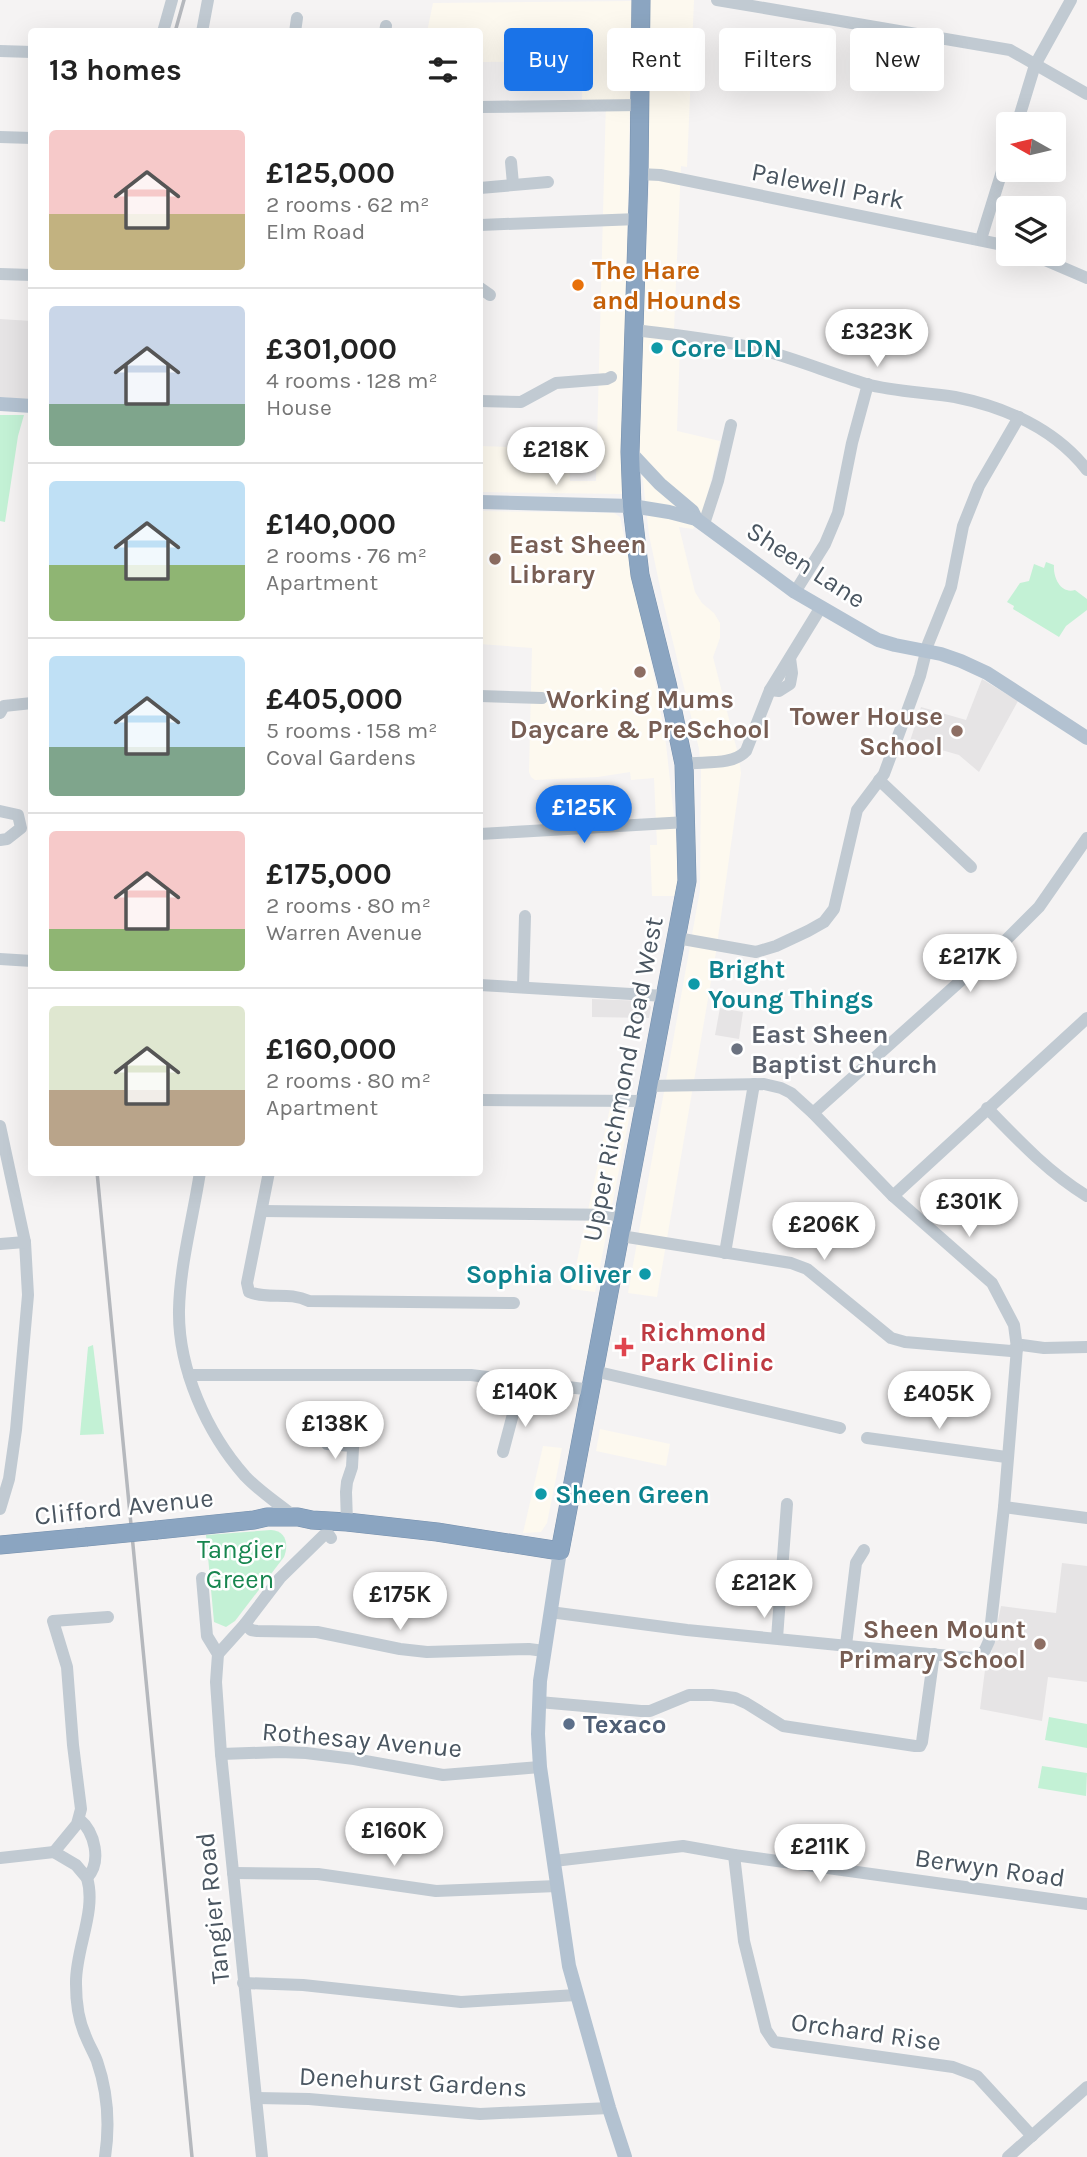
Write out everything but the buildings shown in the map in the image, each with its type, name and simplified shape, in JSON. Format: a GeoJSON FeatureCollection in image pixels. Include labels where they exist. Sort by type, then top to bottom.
{"type":"FeatureCollection","features":[{"type":"Feature","properties":{"kind":"highway","name":"Upper Richmond Road West"},"geometry":{"type":"LineString","coordinates":[[560,1551],[687,881],[684,764],[640,575],[632,506],[630,452],[642,0]]}},
{"type":"Feature","properties":{"kind":"highway","name":"Clifford Avenue"},"geometry":{"type":"LineString","coordinates":[[0,1545],[267,1517],[291,1517],[437,1532],[560,1551]]}},
{"type":"Feature","properties":{"kind":"highway","name":"Clifford Avenue"},"geometry":{"type":"LineString","coordinates":[[254,1520],[274,1524],[312,1520]]}},
{"type":"Feature","properties":{"kind":"main road"},"geometry":{"type":"LineString","coordinates":[[0,404],[28,406]]}},
{"type":"Feature","properties":{"kind":"main road"},"geometry":{"type":"LineString","coordinates":[[630,452],[660,484],[692,511],[700,522]]}},
{"type":"Feature","properties":{"kind":"main road","name":"Sheen Lane"},"geometry":{"type":"LineString","coordinates":[[483,502],[632,506],[669,512],[700,522],[795,592],[878,640],[961,661],[987,673],[1087,738]]}},
{"type":"Feature","properties":{"kind":"main road","name":"Upper Richmond Road West"},"geometry":{"type":"LineString","coordinates":[[560,1551],[539,1702],[540,1767],[576,1995],[625,2157]]}},
{"type":"Feature","properties":{"kind":"street"},"geometry":{"type":"LineString","coordinates":[[164,28],[172,0]]}},
{"type":"Feature","properties":{"kind":"street"},"geometry":{"type":"LineString","coordinates":[[203,28],[208,0]]}},
{"type":"Feature","properties":{"kind":"street"},"geometry":{"type":"LineString","coordinates":[[717,0],[1010,50],[1087,94]]}},
{"type":"Feature","properties":{"kind":"street"},"geometry":{"type":"LineString","coordinates":[[1021,112],[1035,65],[1071,0]]}},
{"type":"Feature","properties":{"kind":"street"},"geometry":{"type":"LineString","coordinates":[[0,51],[28,52]]}},
{"type":"Feature","properties":{"kind":"street"},"geometry":{"type":"LineString","coordinates":[[483,107],[640,105]]}},
{"type":"Feature","properties":{"kind":"street"},"geometry":{"type":"LineString","coordinates":[[0,137],[28,138]]}},
{"type":"Feature","properties":{"kind":"street"},"geometry":{"type":"LineString","coordinates":[[511,162],[513,184]]}},
{"type":"Feature","properties":{"kind":"street","name":"Palewell Park"},"geometry":{"type":"LineString","coordinates":[[639,174],[660,175],[996,243]]}},
{"type":"Feature","properties":{"kind":"street"},"geometry":{"type":"LineString","coordinates":[[483,188],[548,182]]}},
{"type":"Feature","properties":{"kind":"street"},"geometry":{"type":"LineString","coordinates":[[981,239],[999,182]]}},
{"type":"Feature","properties":{"kind":"street"},"geometry":{"type":"LineString","coordinates":[[483,225],[638,219]]}},
{"type":"Feature","properties":{"kind":"street"},"geometry":{"type":"LineString","coordinates":[[1059,266],[1087,278]]}},
{"type":"Feature","properties":{"kind":"street"},"geometry":{"type":"LineString","coordinates":[[0,274],[28,275]]}},
{"type":"Feature","properties":{"kind":"street"},"geometry":{"type":"LineString","coordinates":[[634,330],[755,349],[868,384],[1000,408],[1053,438],[1076,456],[1087,470]]}},
{"type":"Feature","properties":{"kind":"street"},"geometry":{"type":"LineString","coordinates":[[483,401],[521,402],[556,383],[611,377]]}},
{"type":"Feature","properties":{"kind":"street"},"geometry":{"type":"LineString","coordinates":[[795,592],[825,544],[838,513],[852,443],[868,384]]}},
{"type":"Feature","properties":{"kind":"street"},"geometry":{"type":"LineString","coordinates":[[677,938],[756,952],[808,931],[824,922],[834,909],[857,810],[884,774],[951,587],[963,526],[979,486],[1019,417]]}},
{"type":"Feature","properties":{"kind":"street"},"geometry":{"type":"LineString","coordinates":[[700,522],[718,481],[730,425]]}},
{"type":"Feature","properties":{"kind":"street"},"geometry":{"type":"LineString","coordinates":[[684,764],[739,758],[746,751],[771,690],[821,607]]}},
{"type":"Feature","properties":{"kind":"street"},"geometry":{"type":"LineString","coordinates":[[483,696],[542,698]]}},
{"type":"Feature","properties":{"kind":"street"},"geometry":{"type":"LineString","coordinates":[[0,713],[4,706],[28,703]]}},
{"type":"Feature","properties":{"kind":"street"},"geometry":{"type":"LineString","coordinates":[[879,779],[971,867]]}},
{"type":"Feature","properties":{"kind":"street"},"geometry":{"type":"LineString","coordinates":[[0,811],[19,815],[21,828],[7,839],[0,840]]}},
{"type":"Feature","properties":{"kind":"street"},"geometry":{"type":"LineString","coordinates":[[483,834],[687,822]]}},
{"type":"Feature","properties":{"kind":"street"},"geometry":{"type":"LineString","coordinates":[[813,1113],[1040,907],[1087,838]]}},
{"type":"Feature","properties":{"kind":"street"},"geometry":{"type":"LineString","coordinates":[[523,986],[525,916]]}},
{"type":"Feature","properties":{"kind":"street"},"geometry":{"type":"LineString","coordinates":[[0,959],[28,961]]}},
{"type":"Feature","properties":{"kind":"street"},"geometry":{"type":"LineString","coordinates":[[483,985],[666,996]]}},
{"type":"Feature","properties":{"kind":"street"},"geometry":{"type":"LineString","coordinates":[[893,1196],[1087,1018]]}},
{"type":"Feature","properties":{"kind":"street"},"geometry":{"type":"LineString","coordinates":[[725,1253],[754,1084]]}},
{"type":"Feature","properties":{"kind":"street"},"geometry":{"type":"LineString","coordinates":[[483,1100],[647,1093],[754,1084],[781,1088],[791,1093],[813,1113],[893,1196],[992,1283],[1014,1325],[1017,1348],[994,1601],[989,1641],[978,1657],[687,1630],[550,1612]]}},
{"type":"Feature","properties":{"kind":"street"},"geometry":{"type":"LineString","coordinates":[[987,1108],[1030,1152],[1087,1196]]}},
{"type":"Feature","properties":{"kind":"street"},"geometry":{"type":"LineString","coordinates":[[0,1126],[25,1242],[28,1295],[24,1362],[9,1479],[0,1509]]}},
{"type":"Feature","properties":{"kind":"street"},"geometry":{"type":"LineString","coordinates":[[199,1176],[179,1311],[189,1375],[214,1431],[245,1476],[291,1514],[291,1517]]}},
{"type":"Feature","properties":{"kind":"street"},"geometry":{"type":"LineString","coordinates":[[269,1176],[247,1283],[249,1292],[258,1296],[298,1296],[309,1301],[514,1303]]}},
{"type":"Feature","properties":{"kind":"street"},"geometry":{"type":"LineString","coordinates":[[262,1211],[625,1215]]}},
{"type":"Feature","properties":{"kind":"street"},"geometry":{"type":"LineString","coordinates":[[621,1236],[791,1263],[807,1269],[891,1338],[905,1342],[1011,1351],[1022,1345],[1044,1348],[1087,1347]]}},
{"type":"Feature","properties":{"kind":"street"},"geometry":{"type":"LineString","coordinates":[[0,1244],[25,1242]]}},
{"type":"Feature","properties":{"kind":"street"},"geometry":{"type":"LineString","coordinates":[[594,1371],[840,1428]]}},
{"type":"Feature","properties":{"kind":"street"},"geometry":{"type":"LineString","coordinates":[[189,1375],[471,1375],[592,1390]]}},
{"type":"Feature","properties":{"kind":"street"},"geometry":{"type":"LineString","coordinates":[[503,1452],[519,1382]]}},
{"type":"Feature","properties":{"kind":"street"},"geometry":{"type":"LineString","coordinates":[[347,1522],[346,1492],[352,1467],[354,1430]]}},
{"type":"Feature","properties":{"kind":"street"},"geometry":{"type":"LineString","coordinates":[[867,1438],[1006,1457]]}},
{"type":"Feature","properties":{"kind":"street"},"geometry":{"type":"LineString","coordinates":[[327,1444],[353,1446]]}},
{"type":"Feature","properties":{"kind":"street"},"geometry":{"type":"LineString","coordinates":[[777,1638],[787,1504]]}},
{"type":"Feature","properties":{"kind":"street"},"geometry":{"type":"LineString","coordinates":[[1003,1507],[1087,1518]]}},
{"type":"Feature","properties":{"kind":"street"},"geometry":{"type":"LineString","coordinates":[[218,1654],[296,1560],[324,1535],[331,1538]]}},
{"type":"Feature","properties":{"kind":"street"},"geometry":{"type":"LineString","coordinates":[[846,1646],[856,1563],[864,1550]]}},
{"type":"Feature","properties":{"kind":"street","name":"Tangier Road"},"geometry":{"type":"LineString","coordinates":[[202,1578],[207,1636],[218,1654],[216,1682],[221,1754],[262,2157]]}},
{"type":"Feature","properties":{"kind":"street"},"geometry":{"type":"LineString","coordinates":[[54,1852],[72,1831],[79,1819],[80,1809],[67,1667],[53,1622],[108,1617]]}},
{"type":"Feature","properties":{"kind":"street"},"geometry":{"type":"LineString","coordinates":[[245,1624],[251,1630],[257,1631],[317,1632],[427,1652],[529,1649],[544,1651]]}},
{"type":"Feature","properties":{"kind":"street"},"geometry":{"type":"LineString","coordinates":[[539,1702],[650,1711],[689,1695],[712,1695],[734,1698],[746,1703],[783,1726],[915,1746],[922,1742],[934,1654]]}},
{"type":"Feature","properties":{"kind":"street","name":"Rothesay Avenue"},"geometry":{"type":"LineString","coordinates":[[221,1754],[306,1753],[443,1775],[540,1767]]}},
{"type":"Feature","properties":{"kind":"street"},"geometry":{"type":"LineString","coordinates":[[79,1819],[91,1832],[93,1840],[93,1871],[87,1878]]}},
{"type":"Feature","properties":{"kind":"street","name":"Berwyn Road"},"geometry":{"type":"LineString","coordinates":[[554,1861],[683,1846],[1087,1904]]}},
{"type":"Feature","properties":{"kind":"street"},"geometry":{"type":"LineString","coordinates":[[7,1857],[54,1852],[76,1865],[87,1878],[90,1902],[76,1972],[76,2006],[107,2094],[105,2157]]}},
{"type":"Feature","properties":{"kind":"street","name":"Orchard Rise"},"geometry":{"type":"LineString","coordinates":[[734,1855],[744,1941],[766,2030],[774,2042],[953,2067],[977,2076],[1032,2136]]}},
{"type":"Feature","properties":{"kind":"street"},"geometry":{"type":"LineString","coordinates":[[233,1873],[318,1874],[436,1891],[557,1886]]}},
{"type":"Feature","properties":{"kind":"street"},"geometry":{"type":"LineString","coordinates":[[243,1983],[303,1985],[461,2002],[576,1995]]}},
{"type":"Feature","properties":{"kind":"street"},"geometry":{"type":"LineString","coordinates":[[1008,2157],[1087,2087]]}},
{"type":"Feature","properties":{"kind":"street","name":"Denehurst Gardens"},"geometry":{"type":"LineString","coordinates":[[257,2098],[309,2099],[480,2114],[609,2108]]}},
{"type":"Feature","properties":{"kind":"shaded area"},"geometry":{"type":"Polygon","coordinates":[[[649,0],[694,0],[693,28],[649,28],[649,0]]]}},
{"type":"Feature","properties":{"kind":"shaded area"},"geometry":{"type":"Polygon","coordinates":[[[632,1],[631,28],[607,28],[607,91],[630,91],[622,494],[483,492],[483,446],[568,449],[570,481],[596,481],[606,100],[582,100],[582,91],[593,91],[593,28],[504,28],[504,62],[483,62],[483,28],[428,28],[433,3],[632,1]]]}},
{"type":"Feature","properties":{"kind":"shaded area"},"geometry":{"type":"Polygon","coordinates":[[[649,91],[690,91],[687,167],[681,166],[672,343],[680,346],[677,431],[720,441],[705,506],[693,529],[679,527],[695,592],[720,623],[720,638],[713,657],[741,773],[716,952],[657,1297],[628,1293],[700,890],[701,768],[699,749],[649,535],[640,454],[640,377],[649,193],[649,91]]]}},
{"type":"Feature","properties":{"kind":"shaded area"},"geometry":{"type":"Polygon","coordinates":[[[0,319],[28,321],[28,400],[0,397],[0,319]]]}},
{"type":"Feature","properties":{"kind":"shaded area"},"geometry":{"type":"Polygon","coordinates":[[[483,511],[614,513],[620,517],[666,744],[677,844],[677,896],[652,896],[650,845],[657,845],[654,778],[631,780],[630,772],[598,777],[535,780],[531,777],[532,648],[483,644],[483,511]]]}},
{"type":"Feature","properties":{"kind":"shaded area","name":"Tower House School"},"geometry":{"type":"Polygon","coordinates":[[[982,679],[1018,701],[979,772],[959,755],[910,741],[921,707],[966,720],[982,679]]]}},
{"type":"Feature","properties":{"kind":"shaded area"},"geometry":{"type":"Polygon","coordinates":[[[592,999],[646,1001],[651,1007],[649,1018],[592,1017],[592,999]]]}},
{"type":"Feature","properties":{"kind":"shaded area"},"geometry":{"type":"Polygon","coordinates":[[[720,1008],[743,1012],[739,1039],[715,1035],[720,1008]]]}},
{"type":"Feature","properties":{"kind":"shaded area"},"geometry":{"type":"Polygon","coordinates":[[[610,1108],[631,1109],[595,1292],[571,1289],[610,1108]]]}},
{"type":"Feature","properties":{"kind":"shaded area"},"geometry":{"type":"Polygon","coordinates":[[[600,1429],[670,1444],[666,1466],[596,1451],[600,1429]]]}},
{"type":"Feature","properties":{"kind":"shaded area"},"geometry":{"type":"Polygon","coordinates":[[[543,1446],[562,1448],[547,1523],[541,1532],[523,1533],[543,1446]]]}},
{"type":"Feature","properties":{"kind":"shaded area","name":"Sheen Mount Primary School"},"geometry":{"type":"Polygon","coordinates":[[[1062,1563],[1087,1566],[1087,1682],[1048,1677],[1042,1721],[980,1709],[986,1662],[991,1654],[1001,1606],[1056,1613],[1062,1563]]]}},
{"type":"Feature","properties":{"kind":"green space"},"geometry":{"type":"Polygon","coordinates":[[[0,415],[24,415],[18,436],[5,522],[0,521],[0,415]]]}},
{"type":"Feature","properties":{"kind":"green space"},"geometry":{"type":"Polygon","coordinates":[[[1046,562],[1054,565],[1055,575],[1062,587],[1075,590],[1087,599],[1087,610],[1066,626],[1059,637],[1013,609],[1014,606],[1007,602],[1020,583],[1029,581],[1034,564],[1044,568],[1046,562]]]}},
{"type":"Feature","properties":{"kind":"green space"},"geometry":{"type":"Polygon","coordinates":[[[93,1345],[104,1434],[80,1435],[88,1347],[93,1345]]]}},
{"type":"Feature","properties":{"kind":"green space","name":"Tangier Green"},"geometry":{"type":"Polygon","coordinates":[[[271,1530],[280,1533],[285,1539],[284,1557],[235,1621],[226,1627],[214,1622],[206,1535],[271,1530]]]}},
{"type":"Feature","properties":{"kind":"green space"},"geometry":{"type":"Polygon","coordinates":[[[1049,1717],[1087,1724],[1087,1748],[1045,1740],[1049,1717]]]}},
{"type":"Feature","properties":{"kind":"green space"},"geometry":{"type":"Polygon","coordinates":[[[1042,1766],[1087,1773],[1086,1796],[1038,1788],[1042,1766]]]}},
{"type":"Feature","properties":{"kind":"railway"},"geometry":{"type":"LineString","coordinates":[[176,28],[184,0]]}},
{"type":"Feature","properties":{"kind":"railway"},"geometry":{"type":"LineString","coordinates":[[97,1176],[192,2157]]}},
{"type":"Feature","properties":{"kind":"place","name":"The Hare and Hounds"},"geometry":{"type":"Point","coordinates":[578,285]}},
{"type":"Feature","properties":{"kind":"place","name":"Core LDN"},"geometry":{"type":"Point","coordinates":[657,348]}},
{"type":"Feature","properties":{"kind":"place","name":"East Sheen Library"},"geometry":{"type":"Point","coordinates":[495,559]}},
{"type":"Feature","properties":{"kind":"place","name":"Working Mums Daycare & PreSchool"},"geometry":{"type":"Point","coordinates":[640,672]}},
{"type":"Feature","properties":{"kind":"place","name":"Tower House School"},"geometry":{"type":"Point","coordinates":[957,731]}},
{"type":"Feature","properties":{"kind":"place","name":"Bright Young Things"},"geometry":{"type":"Point","coordinates":[694,984]}},
{"type":"Feature","properties":{"kind":"place","name":"East Sheen Baptist Church"},"geometry":{"type":"Point","coordinates":[737,1049]}},
{"type":"Feature","properties":{"kind":"place","name":"Sophia Oliver"},"geometry":{"type":"Point","coordinates":[645,1274]}},
{"type":"Feature","properties":{"kind":"place","name":"Richmond Park Clinic"},"geometry":{"type":"Point","coordinates":[624,1347]}},
{"type":"Feature","properties":{"kind":"place","name":"Sheen Green"},"geometry":{"type":"Point","coordinates":[541,1494]}},
{"type":"Feature","properties":{"kind":"place","name":"Sheen Mount Primary School"},"geometry":{"type":"Point","coordinates":[1040,1644]}},
{"type":"Feature","properties":{"kind":"place","name":"Texaco"},"geometry":{"type":"Point","coordinates":[569,1724]}}]}
